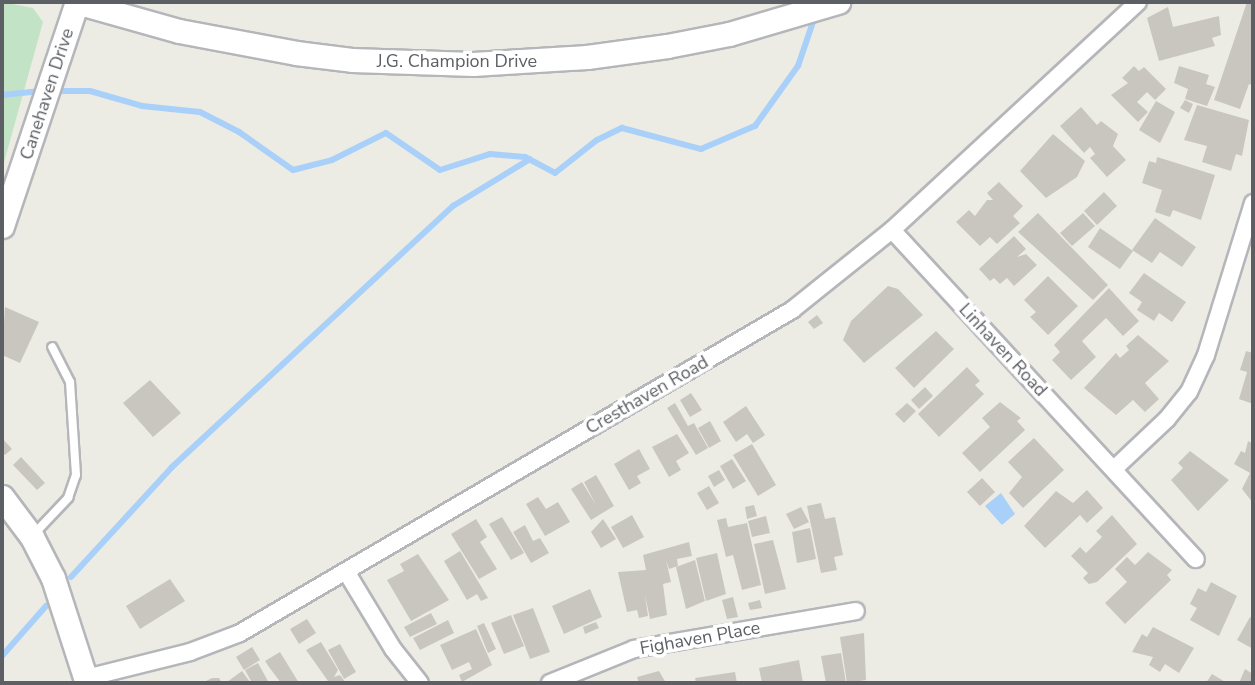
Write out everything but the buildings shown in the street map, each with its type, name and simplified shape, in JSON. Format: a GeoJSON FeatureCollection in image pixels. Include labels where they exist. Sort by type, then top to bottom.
{"type":"FeatureCollection","features":[{"type":"Feature","properties":{"kind":"main road","name":"J.G. Champion Drive"},"geometry":{"type":"LineString","coordinates":[[77,2],[226,41],[352,60],[405,63],[587,57],[729,34],[802,15],[832,4]]}},
{"type":"Feature","properties":{"kind":"main road","name":"Canehaven Drive"},"geometry":{"type":"LineString","coordinates":[[2,226],[77,2]]}},
{"type":"Feature","properties":{"kind":"main road"},"geometry":{"type":"LineString","coordinates":[[2,497],[32,537],[66,612],[86,680]]}},
{"type":"Feature","properties":{"kind":"street","name":"Cresthaven Road"},"geometry":{"type":"LineString","coordinates":[[86,680],[219,642],[347,573],[792,310],[892,230],[1138,2]]}},
{"type":"Feature","properties":{"kind":"street"},"geometry":{"type":"LineString","coordinates":[[1114,469],[1189,392],[1206,355],[1253,202]]}},
{"type":"Feature","properties":{"kind":"street","name":"Linhaven Road"},"geometry":{"type":"LineString","coordinates":[[892,230],[1196,559]]}},
{"type":"Feature","properties":{"kind":"street"},"geometry":{"type":"LineString","coordinates":[[347,573],[393,649],[420,683]]}},
{"type":"Feature","properties":{"kind":"street","name":"Fighaven Place"},"geometry":{"type":"LineString","coordinates":[[550,683],[634,649],[856,611]]}},
{"type":"Feature","properties":{"kind":"lane"},"geometry":{"type":"LineString","coordinates":[[32,537],[68,498],[76,475],[70,382],[52,347]]}},
{"type":"Feature","properties":{"kind":"green space"},"geometry":{"type":"Polygon","coordinates":[[[2,2],[33,8],[43,22],[3,166],[2,2]]]}},
{"type":"Feature","properties":{"kind":"water"},"geometry":{"type":"Polygon","coordinates":[[[1001,493],[1015,514],[1002,525],[985,506],[1001,493]]]}},
{"type":"Feature","properties":{"kind":"waterway"},"geometry":{"type":"LineString","coordinates":[[52,91],[90,91],[142,106],[200,112],[239,132],[293,170],[332,160],[386,133],[440,170],[490,154],[525,157],[555,173],[597,140],[622,128],[701,149],[755,126],[798,66],[816,13]]}},
{"type":"Feature","properties":{"kind":"waterway"},"geometry":{"type":"LineString","coordinates":[[2,95],[41,91]]}},
{"type":"Feature","properties":{"kind":"waterway"},"geometry":{"type":"LineString","coordinates":[[71,577],[172,467],[453,206],[530,159]]}},
{"type":"Feature","properties":{"kind":"waterway"},"geometry":{"type":"LineString","coordinates":[[2,656],[46,606]]}}]}
